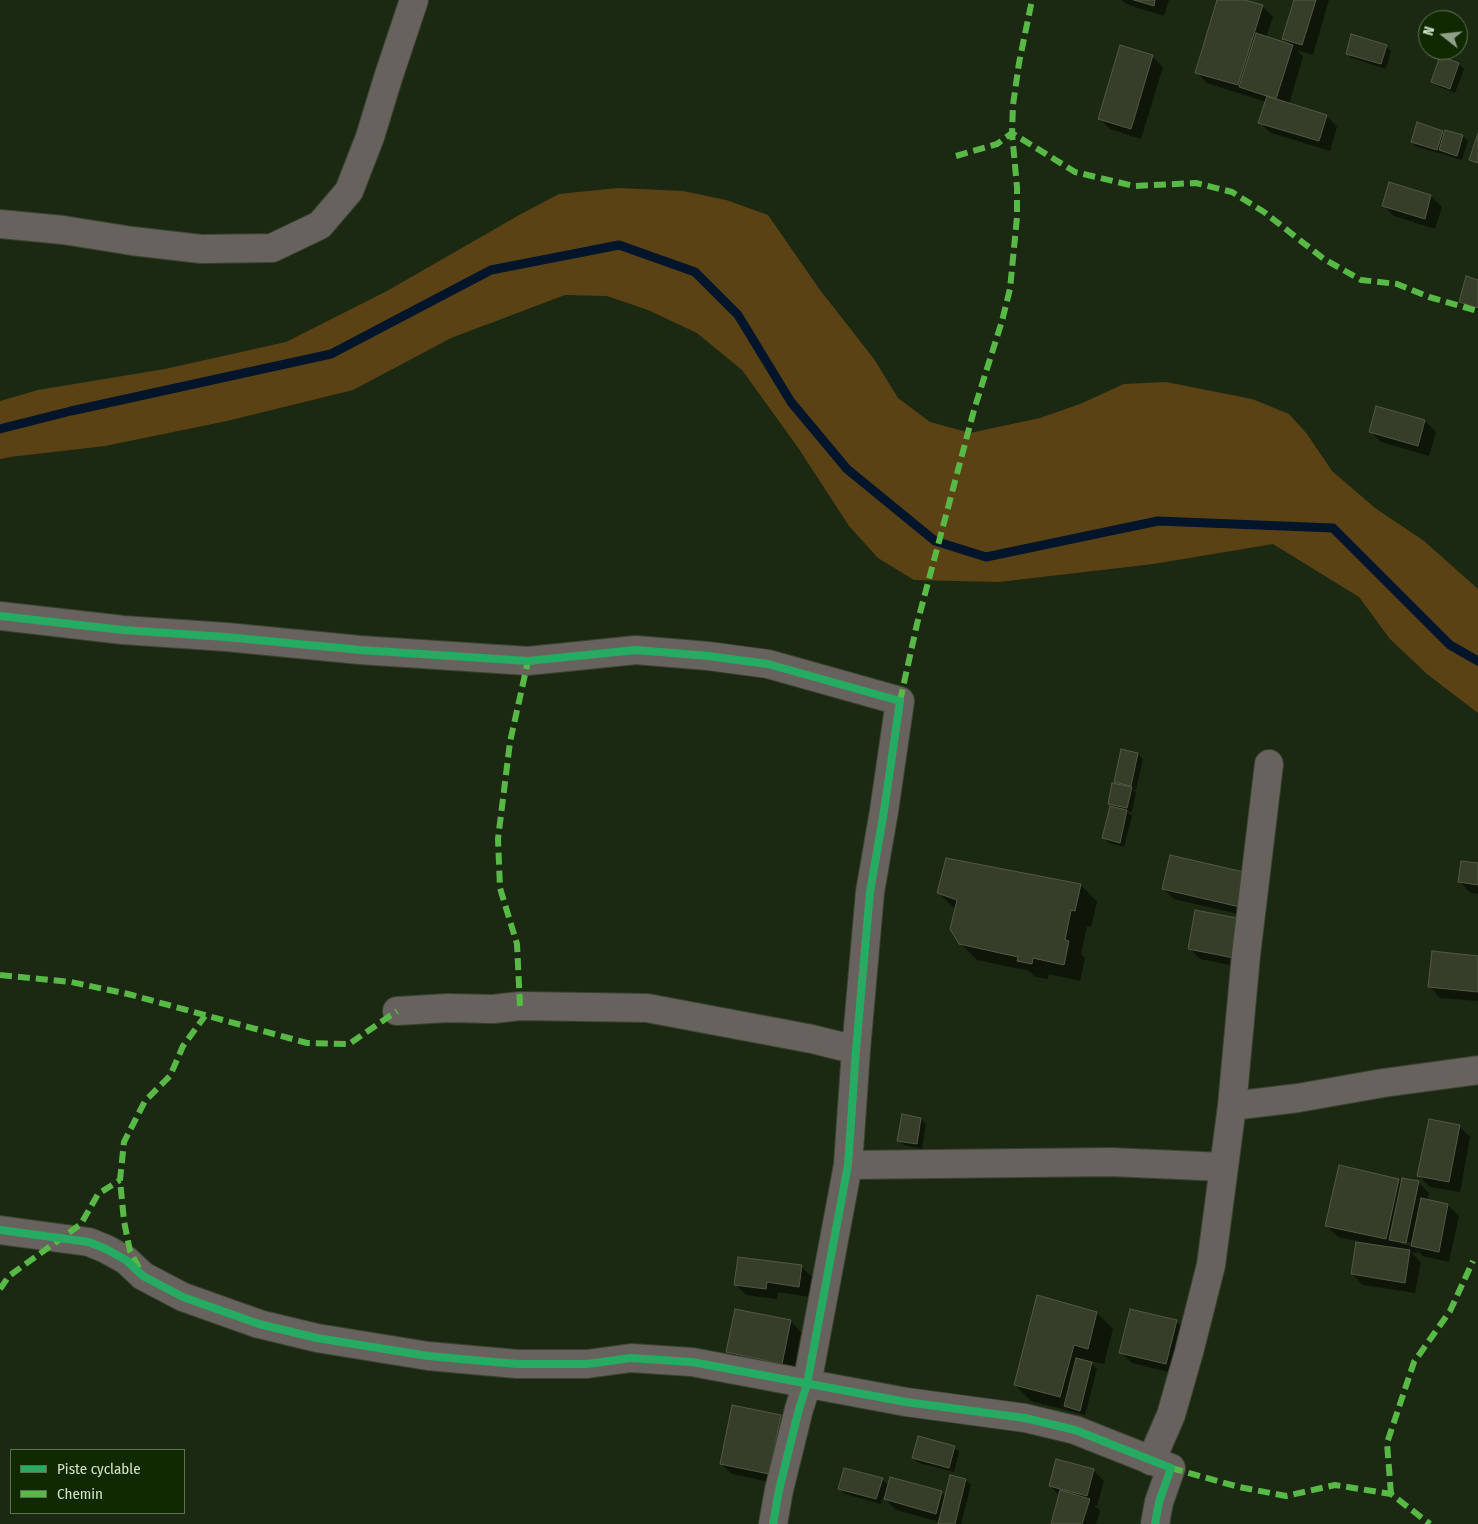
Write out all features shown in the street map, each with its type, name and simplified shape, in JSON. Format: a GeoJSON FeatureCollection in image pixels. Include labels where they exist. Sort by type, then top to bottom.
{"type":"FeatureCollection","features":[{"type":"Feature","properties":{"kind":"street"},"geometry":{"type":"LineString","coordinates":[[0,224],[63,230],[201,249],[272,248],[320,225],[349,191],[370,138],[414,0]]}},
{"type":"Feature","properties":{"kind":"street"},"geometry":{"type":"LineString","coordinates":[[0,616],[123,630],[226,637],[360,650],[528,661],[636,650],[708,656],[768,664],[900,701],[870,892],[848,1165],[807,1384],[779,1490],[773,1524]]}},
{"type":"Feature","properties":{"kind":"street"},"geometry":{"type":"LineString","coordinates":[[1151,1460],[1171,1415],[1211,1265],[1232,1106],[1246,955],[1269,764]]}},
{"type":"Feature","properties":{"kind":"street"},"geometry":{"type":"LineString","coordinates":[[396,1011],[448,1008],[493,1009],[520,1006],[647,1008],[793,1035],[856,1050]]}},
{"type":"Feature","properties":{"kind":"street"},"geometry":{"type":"LineString","coordinates":[[1232,1106],[1298,1098],[1382,1083],[1478,1070]]}},
{"type":"Feature","properties":{"kind":"street"},"geometry":{"type":"LineString","coordinates":[[848,1165],[1111,1162],[1223,1167]]}},
{"type":"Feature","properties":{"kind":"street"},"geometry":{"type":"LineString","coordinates":[[0,1230],[89,1242],[106,1248],[126,1260],[144,1276],[183,1298],[259,1324],[317,1338],[428,1356],[517,1364],[587,1364],[631,1358],[692,1362],[906,1402],[1025,1418],[1075,1430],[1171,1468],[1159,1502],[1155,1524]]}},
{"type":"Feature","properties":{"kind":"shaded area"},"geometry":{"type":"Polygon","coordinates":[[[618,188],[683,191],[726,200],[768,215],[820,290],[874,359],[898,398],[930,422],[970,433],[1040,418],[1080,404],[1124,384],[1166,382],[1252,399],[1289,414],[1307,434],[1332,471],[1375,508],[1424,541],[1478,589],[1478,713],[1427,674],[1390,639],[1359,597],[1273,544],[1153,564],[999,582],[914,580],[878,558],[849,526],[799,449],[742,370],[697,333],[648,310],[607,296],[565,295],[451,338],[353,390],[227,421],[105,446],[0,459],[0,401],[38,390],[165,369],[286,342],[387,291],[559,194],[618,188]]]}},
{"type":"Feature","properties":{"kind":"building"},"geometry":{"type":"Polygon","coordinates":[[[1134,0],[1155,0],[1154,6],[1134,0]]]}},
{"type":"Feature","properties":{"kind":"building"},"geometry":{"type":"Polygon","coordinates":[[[1217,0],[1245,0],[1263,5],[1238,85],[1195,73],[1217,0]]]}},
{"type":"Feature","properties":{"kind":"building"},"geometry":{"type":"Polygon","coordinates":[[[1294,0],[1316,0],[1302,45],[1282,39],[1294,0]]]}},
{"type":"Feature","properties":{"kind":"building"},"geometry":{"type":"Polygon","coordinates":[[[1256,33],[1293,45],[1276,99],[1239,87],[1256,33]]]}},
{"type":"Feature","properties":{"kind":"building"},"geometry":{"type":"Polygon","coordinates":[[[1351,34],[1387,45],[1381,64],[1346,54],[1351,34]]]}},
{"type":"Feature","properties":{"kind":"building"},"geometry":{"type":"Polygon","coordinates":[[[1120,45],[1153,55],[1131,129],[1098,119],[1120,45]]]}},
{"type":"Feature","properties":{"kind":"building"},"geometry":{"type":"Polygon","coordinates":[[[1439,60],[1451,60],[1459,63],[1450,89],[1431,82],[1439,60]]]}},
{"type":"Feature","properties":{"kind":"building"},"geometry":{"type":"Polygon","coordinates":[[[1267,96],[1327,115],[1319,141],[1258,123],[1267,96]]]}},
{"type":"Feature","properties":{"kind":"building"},"geometry":{"type":"Polygon","coordinates":[[[1417,122],[1443,131],[1437,150],[1411,142],[1417,122]]]}},
{"type":"Feature","properties":{"kind":"building"},"geometry":{"type":"Polygon","coordinates":[[[1445,130],[1463,135],[1457,156],[1439,150],[1445,130]]]}},
{"type":"Feature","properties":{"kind":"building"},"geometry":{"type":"Polygon","coordinates":[[[1478,133],[1478,163],[1469,160],[1478,133]]]}},
{"type":"Feature","properties":{"kind":"building"},"geometry":{"type":"Polygon","coordinates":[[[1389,182],[1431,195],[1425,219],[1382,206],[1389,182]]]}},
{"type":"Feature","properties":{"kind":"building"},"geometry":{"type":"Polygon","coordinates":[[[1466,276],[1478,280],[1478,308],[1459,302],[1466,276]]]}},
{"type":"Feature","properties":{"kind":"building"},"geometry":{"type":"Polygon","coordinates":[[[1376,406],[1425,420],[1418,446],[1369,432],[1376,406]]]}},
{"type":"Feature","properties":{"kind":"building"},"geometry":{"type":"Polygon","coordinates":[[[1121,749],[1138,753],[1131,786],[1114,782],[1121,749]]]}},
{"type":"Feature","properties":{"kind":"building"},"geometry":{"type":"Polygon","coordinates":[[[1112,783],[1132,787],[1127,808],[1108,804],[1112,783]]]}},
{"type":"Feature","properties":{"kind":"building"},"geometry":{"type":"Polygon","coordinates":[[[1110,806],[1127,810],[1120,843],[1102,838],[1110,806]]]}},
{"type":"Feature","properties":{"kind":"building"},"geometry":{"type":"Polygon","coordinates":[[[1170,855],[1248,873],[1240,907],[1162,889],[1170,855]]]}},
{"type":"Feature","properties":{"kind":"building"},"geometry":{"type":"Polygon","coordinates":[[[946,858],[1081,884],[1075,911],[1071,910],[1065,940],[1069,941],[1064,965],[1033,958],[1032,964],[1017,961],[1018,957],[959,944],[950,929],[957,900],[937,893],[946,858]]]}},
{"type":"Feature","properties":{"kind":"building"},"geometry":{"type":"Polygon","coordinates":[[[1461,861],[1478,863],[1478,885],[1458,882],[1461,861]]]}},
{"type":"Feature","properties":{"kind":"building"},"geometry":{"type":"Polygon","coordinates":[[[1195,910],[1242,919],[1234,958],[1188,949],[1195,910]]]}},
{"type":"Feature","properties":{"kind":"building"},"geometry":{"type":"Polygon","coordinates":[[[1432,951],[1478,956],[1478,992],[1428,987],[1432,951]]]}},
{"type":"Feature","properties":{"kind":"building"},"geometry":{"type":"Polygon","coordinates":[[[902,1114],[921,1118],[917,1144],[897,1141],[902,1114]]]}},
{"type":"Feature","properties":{"kind":"building"},"geometry":{"type":"Polygon","coordinates":[[[1429,1119],[1460,1125],[1449,1182],[1417,1176],[1429,1119]]]}},
{"type":"Feature","properties":{"kind":"building"},"geometry":{"type":"Polygon","coordinates":[[[1339,1165],[1399,1179],[1386,1239],[1325,1226],[1339,1165]]]}},
{"type":"Feature","properties":{"kind":"building"},"geometry":{"type":"Polygon","coordinates":[[[1402,1178],[1419,1181],[1406,1243],[1389,1240],[1402,1178]]]}},
{"type":"Feature","properties":{"kind":"building"},"geometry":{"type":"Polygon","coordinates":[[[1421,1198],[1448,1204],[1439,1252],[1411,1246],[1421,1198]]]}},
{"type":"Feature","properties":{"kind":"building"},"geometry":{"type":"Polygon","coordinates":[[[1356,1242],[1410,1250],[1405,1283],[1351,1274],[1356,1242]]]}},
{"type":"Feature","properties":{"kind":"building"},"geometry":{"type":"Polygon","coordinates":[[[738,1257],[802,1265],[799,1287],[767,1282],[766,1289],[734,1285],[738,1257]]]}},
{"type":"Feature","properties":{"kind":"building"},"geometry":{"type":"Polygon","coordinates":[[[1037,1295],[1097,1312],[1088,1349],[1074,1345],[1060,1397],[1014,1385],[1037,1295]]]}},
{"type":"Feature","properties":{"kind":"building"},"geometry":{"type":"Polygon","coordinates":[[[735,1309],[791,1320],[782,1364],[726,1352],[735,1309]]]}},
{"type":"Feature","properties":{"kind":"building"},"geometry":{"type":"Polygon","coordinates":[[[1130,1309],[1177,1320],[1166,1364],[1119,1353],[1130,1309]]]}},
{"type":"Feature","properties":{"kind":"building"},"geometry":{"type":"Polygon","coordinates":[[[1076,1358],[1092,1362],[1080,1411],[1064,1406],[1076,1358]]]}},
{"type":"Feature","properties":{"kind":"building"},"geometry":{"type":"Polygon","coordinates":[[[732,1405],[781,1415],[769,1474],[720,1464],[732,1405]]]}},
{"type":"Feature","properties":{"kind":"building"},"geometry":{"type":"Polygon","coordinates":[[[918,1436],[955,1446],[949,1468],[912,1458],[918,1436]]]}},
{"type":"Feature","properties":{"kind":"building"},"geometry":{"type":"Polygon","coordinates":[[[1056,1459],[1094,1469],[1087,1496],[1049,1486],[1056,1459]]]}},
{"type":"Feature","properties":{"kind":"building"},"geometry":{"type":"Polygon","coordinates":[[[844,1468],[883,1478],[876,1499],[838,1489],[844,1468]]]}},
{"type":"Feature","properties":{"kind":"building"},"geometry":{"type":"Polygon","coordinates":[[[950,1475],[966,1479],[955,1524],[938,1524],[950,1475]]]}},
{"type":"Feature","properties":{"kind":"building"},"geometry":{"type":"Polygon","coordinates":[[[890,1477],[942,1491],[936,1514],[884,1499],[890,1477]]]}},
{"type":"Feature","properties":{"kind":"building"},"geometry":{"type":"Polygon","coordinates":[[[1060,1490],[1090,1499],[1082,1524],[1051,1524],[1060,1490]]]}},
{"type":"Feature","properties":{"kind":"waterway"},"geometry":{"type":"LineString","coordinates":[[0,429],[71,411],[331,354],[491,270],[619,245],[695,272],[738,315],[791,402],[847,469],[935,541],[986,557],[1158,521],[1333,528],[1450,645],[1478,661]]}},
{"type":"Feature","properties":{"kind":"marked path"},"geometry":{"type":"LineString","coordinates":[[900,701],[917,624],[974,410],[1010,289],[1017,217],[1017,187],[1012,133],[1013,105],[1019,63],[1032,0]]}},
{"type":"Feature","properties":{"kind":"marked path"},"geometry":{"type":"LineString","coordinates":[[956,156],[997,144],[1012,133],[1075,172],[1134,186],[1196,183],[1232,192],[1264,212],[1324,259],[1361,280],[1397,284],[1429,297],[1478,311]]}},
{"type":"Feature","properties":{"kind":"marked path"},"geometry":{"type":"LineString","coordinates":[[520,1006],[517,944],[500,888],[498,839],[510,742],[528,661]]}},
{"type":"Feature","properties":{"kind":"marked path"},"geometry":{"type":"LineString","coordinates":[[0,975],[71,982],[128,994],[307,1043],[349,1044],[397,1011]]}},
{"type":"Feature","properties":{"kind":"marked path"},"geometry":{"type":"LineString","coordinates":[[139,1268],[130,1251],[124,1221],[120,1180],[124,1142],[145,1101],[170,1076],[183,1046],[205,1016]]}},
{"type":"Feature","properties":{"kind":"marked path"},"geometry":{"type":"LineString","coordinates":[[0,1289],[9,1276],[81,1224],[98,1194],[120,1180]]}},
{"type":"Feature","properties":{"kind":"marked path"},"geometry":{"type":"LineString","coordinates":[[1391,1494],[1387,1443],[1414,1362],[1450,1311],[1473,1261]]}},
{"type":"Feature","properties":{"kind":"marked path"},"geometry":{"type":"LineString","coordinates":[[1171,1468],[1239,1487],[1286,1496],[1335,1485],[1391,1494],[1430,1524]]}},
{"type":"Feature","properties":{"kind":"cycle path"},"geometry":{"type":"LineString","coordinates":[[0,616],[123,630],[226,637],[360,650],[528,661],[636,650],[708,656],[768,664],[900,701],[870,892],[848,1165],[807,1384],[779,1490],[773,1524]]}},
{"type":"Feature","properties":{"kind":"cycle path"},"geometry":{"type":"LineString","coordinates":[[0,1230],[89,1242],[126,1260],[143,1276],[183,1297],[259,1324],[317,1338],[428,1356],[517,1364],[587,1364],[631,1358],[692,1362],[906,1402],[1025,1418],[1075,1430],[1171,1468],[1159,1502],[1155,1524]]}}]}
